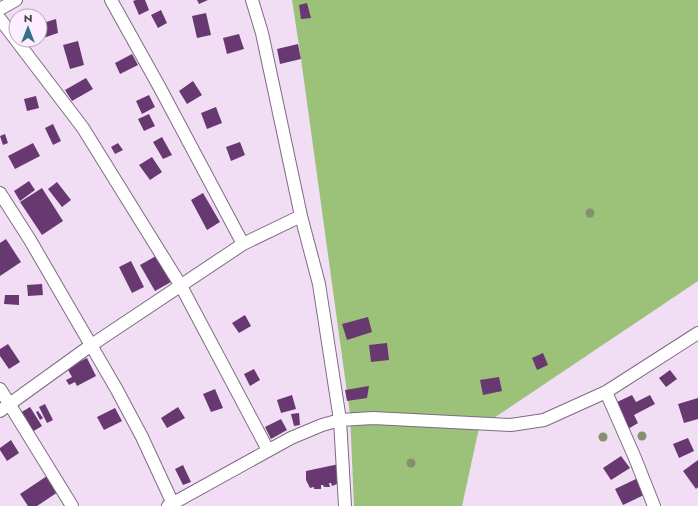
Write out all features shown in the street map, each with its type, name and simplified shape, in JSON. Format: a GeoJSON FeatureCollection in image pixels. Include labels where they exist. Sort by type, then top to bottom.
{"type":"FeatureCollection","features":[{"type":"Feature","properties":{"kind":"street"},"geometry":{"type":"LineString","coordinates":[[0,9],[16,0]]}},
{"type":"Feature","properties":{"kind":"street"},"geometry":{"type":"LineString","coordinates":[[111,0],[160,88],[243,244]]}},
{"type":"Feature","properties":{"kind":"street"},"geometry":{"type":"LineString","coordinates":[[252,0],[262,33],[301,216],[319,284],[340,420],[345,506]]}},
{"type":"Feature","properties":{"kind":"street"},"geometry":{"type":"LineString","coordinates":[[0,19],[8,30]]}},
{"type":"Feature","properties":{"kind":"street"},"geometry":{"type":"LineString","coordinates":[[22,48],[84,128],[181,286],[268,450]]}},
{"type":"Feature","properties":{"kind":"street"},"geometry":{"type":"LineString","coordinates":[[0,193],[30,240],[90,346],[117,390],[142,437],[172,505],[268,450],[322,425],[340,420],[373,418],[511,425],[528,424],[544,420],[606,392],[698,334]]}},
{"type":"Feature","properties":{"kind":"street"},"geometry":{"type":"LineString","coordinates":[[5,408],[90,346],[243,244],[301,216]]}},
{"type":"Feature","properties":{"kind":"street"},"geometry":{"type":"LineString","coordinates":[[0,389],[5,408],[72,506]]}},
{"type":"Feature","properties":{"kind":"street"},"geometry":{"type":"LineString","coordinates":[[606,392],[654,506]]}},
{"type":"Feature","properties":{"kind":"green space"},"geometry":{"type":"Polygon","coordinates":[[[292,0],[698,0],[698,281],[479,428],[462,506],[354,506],[350,414],[292,0]]]}},
{"type":"Feature","properties":{"kind":"building"},"geometry":{"type":"Polygon","coordinates":[[[145,0],[149,10],[139,15],[133,1],[145,0]]]}},
{"type":"Feature","properties":{"kind":"building"},"geometry":{"type":"Polygon","coordinates":[[[197,0],[208,0],[199,4],[197,0]]]}},
{"type":"Feature","properties":{"kind":"building"},"geometry":{"type":"Polygon","coordinates":[[[307,3],[311,18],[301,19],[299,5],[307,3]]]}},
{"type":"Feature","properties":{"kind":"building"},"geometry":{"type":"Polygon","coordinates":[[[161,10],[167,23],[158,28],[151,15],[161,10]]]}},
{"type":"Feature","properties":{"kind":"building"},"geometry":{"type":"Polygon","coordinates":[[[206,13],[211,35],[197,38],[192,16],[206,13]]]}},
{"type":"Feature","properties":{"kind":"building"},"geometry":{"type":"Polygon","coordinates":[[[56,19],[58,33],[48,36],[48,22],[56,19]]]}},
{"type":"Feature","properties":{"kind":"building"},"geometry":{"type":"Polygon","coordinates":[[[239,34],[244,49],[227,54],[223,38],[239,34]]]}},
{"type":"Feature","properties":{"kind":"building"},"geometry":{"type":"Polygon","coordinates":[[[78,41],[84,65],[70,69],[63,45],[78,41]]]}},
{"type":"Feature","properties":{"kind":"building"},"geometry":{"type":"Polygon","coordinates":[[[298,44],[301,59],[280,64],[277,49],[298,44]]]}},
{"type":"Feature","properties":{"kind":"building"},"geometry":{"type":"Polygon","coordinates":[[[132,54],[138,65],[120,74],[115,63],[132,54]]]}},
{"type":"Feature","properties":{"kind":"building"},"geometry":{"type":"Polygon","coordinates":[[[86,78],[93,89],[72,101],[65,90],[86,78]]]}},
{"type":"Feature","properties":{"kind":"building"},"geometry":{"type":"Polygon","coordinates":[[[193,81],[202,95],[187,104],[179,91],[193,81]]]}},
{"type":"Feature","properties":{"kind":"building"},"geometry":{"type":"Polygon","coordinates":[[[149,95],[155,107],[142,114],[136,101],[149,95]]]}},
{"type":"Feature","properties":{"kind":"building"},"geometry":{"type":"Polygon","coordinates":[[[36,96],[39,108],[27,111],[24,99],[36,96]]]}},
{"type":"Feature","properties":{"kind":"building"},"geometry":{"type":"Polygon","coordinates":[[[216,107],[222,123],[207,129],[201,113],[216,107]]]}},
{"type":"Feature","properties":{"kind":"building"},"geometry":{"type":"Polygon","coordinates":[[[149,114],[155,126],[144,131],[138,119],[149,114]]]}},
{"type":"Feature","properties":{"kind":"building"},"geometry":{"type":"Polygon","coordinates":[[[53,124],[61,141],[53,145],[45,128],[53,124]]]}},
{"type":"Feature","properties":{"kind":"building"},"geometry":{"type":"Polygon","coordinates":[[[5,134],[8,143],[3,145],[0,136],[5,134]]]}},
{"type":"Feature","properties":{"kind":"building"},"geometry":{"type":"Polygon","coordinates":[[[162,137],[172,155],[163,159],[153,142],[162,137]]]}},
{"type":"Feature","properties":{"kind":"building"},"geometry":{"type":"Polygon","coordinates":[[[240,142],[245,155],[231,161],[226,147],[240,142]]]}},
{"type":"Feature","properties":{"kind":"building"},"geometry":{"type":"Polygon","coordinates":[[[33,143],[40,156],[15,169],[8,156],[33,143]]]}},
{"type":"Feature","properties":{"kind":"building"},"geometry":{"type":"Polygon","coordinates":[[[118,143],[123,150],[115,154],[111,147],[118,143]]]}},
{"type":"Feature","properties":{"kind":"building"},"geometry":{"type":"Polygon","coordinates":[[[152,157],[162,172],[150,180],[139,165],[152,157]]]}},
{"type":"Feature","properties":{"kind":"building"},"geometry":{"type":"Polygon","coordinates":[[[29,181],[35,190],[20,201],[14,191],[29,181]]]}},
{"type":"Feature","properties":{"kind":"building"},"geometry":{"type":"Polygon","coordinates":[[[57,182],[71,200],[62,207],[48,189],[57,182]]]}},
{"type":"Feature","properties":{"kind":"building"},"geometry":{"type":"Polygon","coordinates":[[[42,188],[63,221],[42,235],[20,202],[42,188]]]}},
{"type":"Feature","properties":{"kind":"building"},"geometry":{"type":"Polygon","coordinates":[[[203,193],[220,222],[207,230],[191,200],[203,193]]]}},
{"type":"Feature","properties":{"kind":"building"},"geometry":{"type":"Polygon","coordinates":[[[6,239],[21,262],[0,276],[0,243],[6,239]]]}},
{"type":"Feature","properties":{"kind":"building"},"geometry":{"type":"Polygon","coordinates":[[[156,256],[171,282],[155,291],[140,265],[156,256]]]}},
{"type":"Feature","properties":{"kind":"building"},"geometry":{"type":"Polygon","coordinates":[[[131,261],[144,287],[132,293],[119,267],[131,261]]]}},
{"type":"Feature","properties":{"kind":"building"},"geometry":{"type":"Polygon","coordinates":[[[42,284],[43,295],[28,296],[27,285],[42,284]]]}},
{"type":"Feature","properties":{"kind":"building"},"geometry":{"type":"Polygon","coordinates":[[[5,295],[19,295],[19,305],[4,304],[5,295]]]}},
{"type":"Feature","properties":{"kind":"building"},"geometry":{"type":"Polygon","coordinates":[[[245,315],[251,326],[239,333],[232,323],[245,315]]]}},
{"type":"Feature","properties":{"kind":"building"},"geometry":{"type":"Polygon","coordinates":[[[368,317],[372,332],[347,340],[342,324],[368,317]]]}},
{"type":"Feature","properties":{"kind":"building"},"geometry":{"type":"Polygon","coordinates":[[[387,343],[389,360],[371,362],[369,345],[387,343]]]}},
{"type":"Feature","properties":{"kind":"building"},"geometry":{"type":"Polygon","coordinates":[[[8,344],[20,362],[9,369],[0,356],[0,349],[8,344]]]}},
{"type":"Feature","properties":{"kind":"building"},"geometry":{"type":"Polygon","coordinates":[[[543,353],[548,365],[537,370],[532,358],[543,353]]]}},
{"type":"Feature","properties":{"kind":"building"},"geometry":{"type":"Polygon","coordinates":[[[87,358],[96,376],[77,386],[75,382],[69,385],[66,380],[72,377],[67,368],[87,358]]]}},
{"type":"Feature","properties":{"kind":"building"},"geometry":{"type":"Polygon","coordinates":[[[254,369],[260,380],[250,386],[244,374],[254,369]]]}},
{"type":"Feature","properties":{"kind":"building"},"geometry":{"type":"Polygon","coordinates":[[[670,370],[677,379],[666,387],[659,378],[670,370]]]}},
{"type":"Feature","properties":{"kind":"building"},"geometry":{"type":"Polygon","coordinates":[[[499,377],[502,391],[483,395],[480,380],[499,377]]]}},
{"type":"Feature","properties":{"kind":"building"},"geometry":{"type":"Polygon","coordinates":[[[369,386],[367,398],[347,401],[345,390],[369,386]]]}},
{"type":"Feature","properties":{"kind":"building"},"geometry":{"type":"Polygon","coordinates":[[[215,389],[223,408],[211,412],[203,394],[215,389]]]}},
{"type":"Feature","properties":{"kind":"building"},"geometry":{"type":"Polygon","coordinates":[[[292,395],[296,409],[281,413],[277,400],[292,395]]]}},
{"type":"Feature","properties":{"kind":"building"},"geometry":{"type":"Polygon","coordinates":[[[632,395],[636,402],[650,395],[655,404],[634,415],[638,423],[628,429],[615,403],[632,395]]]}},
{"type":"Feature","properties":{"kind":"building"},"geometry":{"type":"Polygon","coordinates":[[[698,398],[698,419],[684,423],[678,404],[698,398]]]}},
{"type":"Feature","properties":{"kind":"building"},"geometry":{"type":"Polygon","coordinates":[[[45,404],[53,420],[47,423],[39,407],[45,404]]]}},
{"type":"Feature","properties":{"kind":"building"},"geometry":{"type":"Polygon","coordinates":[[[30,407],[42,426],[32,432],[20,413],[30,407]]]}},
{"type":"Feature","properties":{"kind":"building"},"geometry":{"type":"Polygon","coordinates":[[[178,407],[185,418],[167,428],[161,418],[178,407]]]}},
{"type":"Feature","properties":{"kind":"building"},"geometry":{"type":"Polygon","coordinates":[[[115,408],[122,421],[104,430],[97,417],[115,408]]]}},
{"type":"Feature","properties":{"kind":"building"},"geometry":{"type":"Polygon","coordinates":[[[38,411],[43,418],[40,420],[36,412],[38,411]]]}},
{"type":"Feature","properties":{"kind":"building"},"geometry":{"type":"Polygon","coordinates":[[[299,413],[300,425],[294,426],[291,414],[299,413]]]}},
{"type":"Feature","properties":{"kind":"building"},"geometry":{"type":"Polygon","coordinates":[[[281,419],[287,430],[271,439],[265,427],[281,419]]]}},
{"type":"Feature","properties":{"kind":"building"},"geometry":{"type":"Polygon","coordinates":[[[688,438],[694,451],[679,458],[673,444],[688,438]]]}},
{"type":"Feature","properties":{"kind":"building"},"geometry":{"type":"Polygon","coordinates":[[[11,440],[19,453],[7,461],[0,448],[11,440]]]}},
{"type":"Feature","properties":{"kind":"building"},"geometry":{"type":"Polygon","coordinates":[[[621,456],[630,468],[611,480],[603,468],[621,456]]]}},
{"type":"Feature","properties":{"kind":"building"},"geometry":{"type":"Polygon","coordinates":[[[698,460],[698,487],[696,489],[683,471],[698,460]]]}},
{"type":"Feature","properties":{"kind":"building"},"geometry":{"type":"Polygon","coordinates":[[[339,464],[341,480],[337,480],[337,484],[332,486],[331,483],[329,483],[330,487],[324,487],[321,485],[321,489],[314,489],[314,487],[310,488],[306,480],[306,471],[339,464]]]}},
{"type":"Feature","properties":{"kind":"building"},"geometry":{"type":"Polygon","coordinates":[[[183,465],[191,482],[183,485],[175,469],[183,465]]]}},
{"type":"Feature","properties":{"kind":"building"},"geometry":{"type":"Polygon","coordinates":[[[47,476],[58,492],[37,506],[28,506],[20,494],[47,476]]]}},
{"type":"Feature","properties":{"kind":"building"},"geometry":{"type":"Polygon","coordinates":[[[638,478],[646,494],[623,505],[615,489],[638,478]]]}}]}
